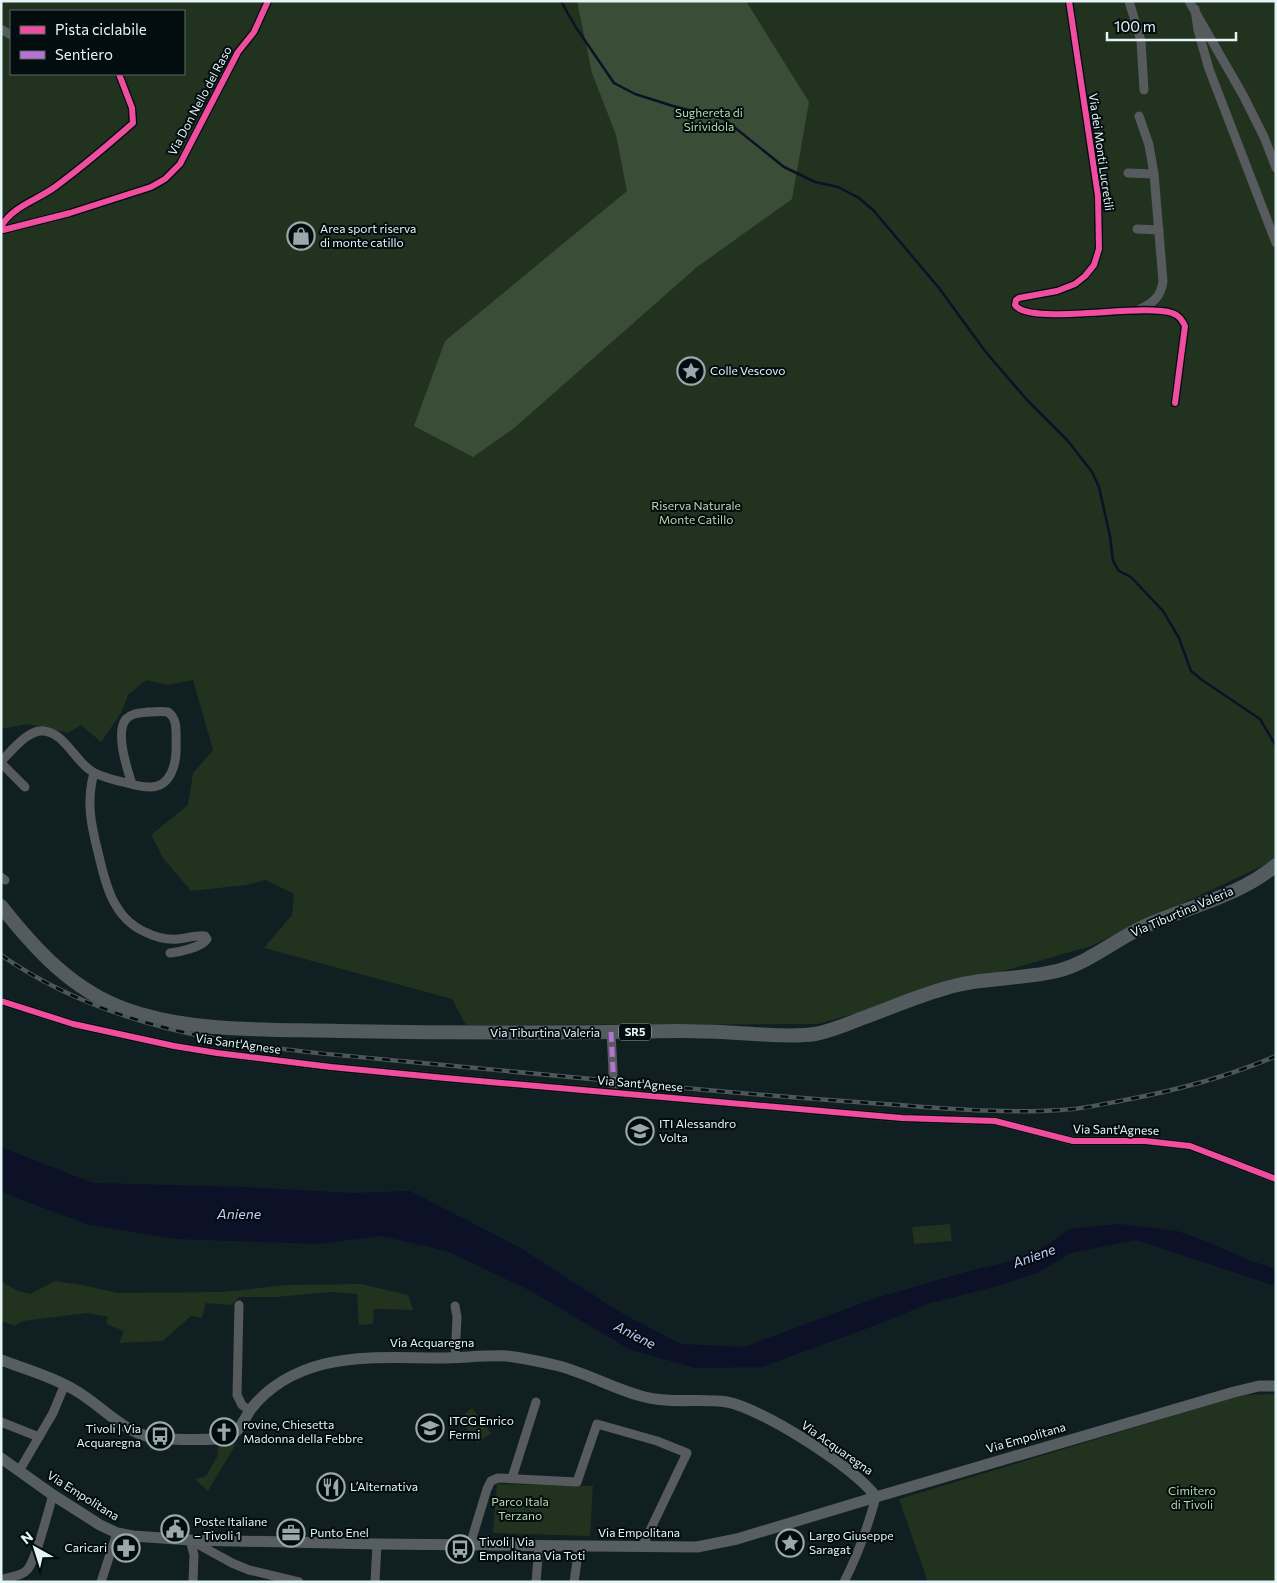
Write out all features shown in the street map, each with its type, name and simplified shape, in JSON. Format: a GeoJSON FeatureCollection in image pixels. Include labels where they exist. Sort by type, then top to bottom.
{"type":"FeatureCollection","features":[{"type":"Feature","properties":{"kind":"main road","name":"Via Tiburtina Valeria"},"geometry":{"type":"LineString","coordinates":[[1,906],[38,949],[76,983],[97,997],[113,1004],[165,1021],[209,1026],[316,1030],[497,1034],[718,1032],[794,1036],[818,1033],[949,987],[979,980],[1048,973],[1072,966],[1090,958],[1144,927],[1241,887],[1256,879],[1276,864]]}},
{"type":"Feature","properties":{"kind":"main road","name":"Via Acquaregna"},"geometry":{"type":"LineString","coordinates":[[1,1360],[65,1384],[132,1431],[158,1438],[219,1439],[236,1432],[250,1411],[268,1392],[287,1378],[321,1365],[375,1358],[497,1356],[519,1358],[562,1367],[647,1398],[724,1402],[749,1408],[767,1416],[841,1465],[865,1483],[876,1496]]}},
{"type":"Feature","properties":{"kind":"main road","name":"Via Empolitana"},"geometry":{"type":"LineString","coordinates":[[1,1458],[100,1525],[117,1533],[139,1537],[377,1544],[693,1547],[724,1543],[876,1496],[1234,1392],[1258,1386],[1276,1386]]}},
{"type":"Feature","properties":{"kind":"street","name":"Via Don Nello del Raso"},"geometry":{"type":"LineString","coordinates":[[119,75],[132,108],[133,123],[53,188],[7,217],[2,225],[3,230],[70,213],[151,187],[164,179],[180,164],[238,52],[254,32],[268,1]]}},
{"type":"Feature","properties":{"kind":"street","name":"Via dei Monti Lucretili"},"geometry":{"type":"LineString","coordinates":[[1069,1],[1098,196],[1100,244],[1098,254],[1090,271],[1075,284],[1057,291],[1019,298],[1016,300],[1015,305],[1023,311],[1048,314],[1137,311]]}},
{"type":"Feature","properties":{"kind":"street"},"geometry":{"type":"LineString","coordinates":[[1129,1],[1141,41],[1144,90]]}},
{"type":"Feature","properties":{"kind":"street"},"geometry":{"type":"LineString","coordinates":[[1192,5],[1249,107],[1276,168]]}},
{"type":"Feature","properties":{"kind":"street"},"geometry":{"type":"LineString","coordinates":[[1192,5],[1210,69],[1276,243]]}},
{"type":"Feature","properties":{"kind":"street"},"geometry":{"type":"LineString","coordinates":[[1137,311],[1157,299],[1162,288],[1163,274],[1154,174],[1149,145],[1139,116]]}},
{"type":"Feature","properties":{"kind":"street"},"geometry":{"type":"LineString","coordinates":[[1128,173],[1154,174]]}},
{"type":"Feature","properties":{"kind":"street"},"geometry":{"type":"LineString","coordinates":[[1137,229],[1159,230]]}},
{"type":"Feature","properties":{"kind":"street"},"geometry":{"type":"LineString","coordinates":[[1137,311],[1173,313],[1180,318],[1184,326],[1175,404]]}},
{"type":"Feature","properties":{"kind":"street"},"geometry":{"type":"LineString","coordinates":[[25,787],[1,762],[29,735],[45,731],[59,738],[94,773],[132,784],[148,787],[156,786],[165,780],[172,771],[176,759],[176,728],[173,717],[168,712],[136,713],[125,722],[122,740],[132,784]]}},
{"type":"Feature","properties":{"kind":"street"},"geometry":{"type":"LineString","coordinates":[[94,773],[89,797],[92,829],[105,883],[120,912],[136,928],[152,935],[177,939],[198,936],[205,936],[207,938],[205,942],[170,954]]}},
{"type":"Feature","properties":{"kind":"street","name":"Via Sant'Agnese"},"geometry":{"type":"LineString","coordinates":[[1,1001],[73,1024],[174,1046],[217,1053],[340,1068],[613,1093],[902,1118],[995,1121],[1073,1142],[1145,1141],[1197,1148],[1276,1179]]}},
{"type":"Feature","properties":{"kind":"street"},"geometry":{"type":"LineString","coordinates":[[611,1032],[613,1093]]}},
{"type":"Feature","properties":{"kind":"street"},"geometry":{"type":"LineString","coordinates":[[239,1305],[237,1395],[240,1403],[250,1411]]}},
{"type":"Feature","properties":{"kind":"street"},"geometry":{"type":"LineString","coordinates":[[455,1306],[457,1318],[455,1358]]}},
{"type":"Feature","properties":{"kind":"street"},"geometry":{"type":"LineString","coordinates":[[19,1471],[53,1413],[65,1384]]}},
{"type":"Feature","properties":{"kind":"street"},"geometry":{"type":"LineString","coordinates":[[512,1478],[536,1402]]}},
{"type":"Feature","properties":{"kind":"street"},"geometry":{"type":"LineString","coordinates":[[1,1422],[39,1437]]}},
{"type":"Feature","properties":{"kind":"street"},"geometry":{"type":"LineString","coordinates":[[470,1545],[491,1481],[498,1478],[512,1478],[577,1482],[596,1424],[657,1441],[687,1453],[642,1547]]}},
{"type":"Feature","properties":{"kind":"street"},"geometry":{"type":"LineString","coordinates":[[1,1580],[24,1573],[29,1568],[53,1495]]}},
{"type":"Feature","properties":{"kind":"street"},"geometry":{"type":"LineString","coordinates":[[844,1582],[869,1522],[876,1496]]}},
{"type":"Feature","properties":{"kind":"street"},"geometry":{"type":"LineString","coordinates":[[101,1582],[117,1533]]}},
{"type":"Feature","properties":{"kind":"street"},"geometry":{"type":"LineString","coordinates":[[190,1540],[194,1555],[192,1582]]}},
{"type":"Feature","properties":{"kind":"street"},"geometry":{"type":"LineString","coordinates":[[190,1540],[242,1568],[264,1575],[299,1582]]}},
{"type":"Feature","properties":{"kind":"street"},"geometry":{"type":"LineString","coordinates":[[375,1582],[377,1544]]}},
{"type":"Feature","properties":{"kind":"street"},"geometry":{"type":"LineString","coordinates":[[536,1582],[539,1546]]}},
{"type":"Feature","properties":{"kind":"street"},"geometry":{"type":"LineString","coordinates":[[574,1582],[579,1546]]}},
{"type":"Feature","properties":{"kind":"green space","name":"Riserva Naturale Monte Catillo"},"geometry":{"type":"Polygon","coordinates":[[[1,1],[1276,1],[1276,856],[1271,862],[1091,946],[818,1024],[466,1025],[452,999],[264,948],[292,915],[294,894],[266,880],[246,885],[191,891],[163,858],[151,835],[188,805],[193,773],[213,750],[193,680],[167,685],[146,680],[128,695],[121,713],[101,742],[81,725],[68,733],[28,724],[1,729],[1,1]]]}},
{"type":"Feature","properties":{"kind":"green space","name":"Sughereta di Sirividola"},"geometry":{"type":"Polygon","coordinates":[[[577,1],[746,1],[809,102],[792,199],[697,267],[513,429],[473,457],[414,426],[445,341],[627,191],[616,135],[592,73],[577,1]]]}},
{"type":"Feature","properties":{"kind":"green space"},"geometry":{"type":"Polygon","coordinates":[[[950,1224],[952,1241],[914,1244],[912,1227],[950,1224]]]}},
{"type":"Feature","properties":{"kind":"green space"},"geometry":{"type":"Polygon","coordinates":[[[1,1281],[16,1290],[30,1294],[55,1281],[118,1293],[223,1292],[287,1285],[361,1284],[408,1295],[413,1310],[374,1309],[373,1324],[359,1325],[357,1294],[330,1292],[276,1297],[239,1297],[232,1305],[206,1303],[202,1318],[191,1316],[163,1341],[119,1343],[124,1331],[106,1324],[108,1317],[87,1313],[23,1321],[15,1326],[1,1321],[1,1281]]]}},
{"type":"Feature","properties":{"kind":"green space","name":"Cimitero di Tivoli"},"geometry":{"type":"Polygon","coordinates":[[[1276,1394],[1276,1582],[928,1582],[899,1499],[1242,1395],[1276,1394]]]}},
{"type":"Feature","properties":{"kind":"green space"},"geometry":{"type":"Polygon","coordinates":[[[472,1408],[491,1433],[477,1443],[459,1418],[472,1408]]]}},
{"type":"Feature","properties":{"kind":"green space"},"geometry":{"type":"Polygon","coordinates":[[[236,1444],[208,1491],[195,1479],[206,1476],[217,1457],[218,1447],[236,1444]]]}},
{"type":"Feature","properties":{"kind":"green space","name":"Parco Itala Terzano"},"geometry":{"type":"Polygon","coordinates":[[[497,1484],[593,1486],[590,1536],[493,1533],[497,1484]]]}},
{"type":"Feature","properties":{"kind":"water","name":"Aniene"},"geometry":{"type":"Polygon","coordinates":[[[1,1147],[93,1183],[244,1187],[353,1193],[410,1191],[517,1246],[623,1314],[681,1344],[744,1347],[876,1298],[973,1270],[1029,1257],[1070,1229],[1119,1224],[1177,1231],[1211,1243],[1248,1260],[1276,1269],[1276,1286],[1136,1240],[1071,1253],[1037,1273],[1001,1285],[927,1304],[762,1367],[696,1368],[631,1350],[531,1291],[447,1251],[381,1236],[317,1244],[177,1239],[89,1225],[1,1192],[1,1147]]]}},
{"type":"Feature","properties":{"kind":"waterway"},"geometry":{"type":"LineString","coordinates":[[561,1],[575,26],[614,83],[635,94],[724,119],[784,167],[815,182],[838,187],[859,198],[874,211],[939,288],[985,351],[1027,400],[1068,441],[1092,472],[1099,487],[1110,536],[1113,561],[1119,571],[1131,577],[1163,611],[1179,638],[1191,671],[1260,719],[1276,746]]}},
{"type":"Feature","properties":{"kind":"railway"},"geometry":{"type":"LineString","coordinates":[[1,955],[47,983],[94,1005],[143,1022],[244,1044],[296,1051],[786,1097],[972,1110],[1039,1111],[1069,1109],[1101,1105],[1183,1087],[1221,1077],[1276,1056]]}},
{"type":"Feature","properties":{"kind":"marked path"},"geometry":{"type":"LineString","coordinates":[[611,1032],[613,1093]]}},
{"type":"Feature","properties":{"kind":"cycle path"},"geometry":{"type":"LineString","coordinates":[[119,75],[132,108],[133,123],[55,187],[13,213],[2,225],[3,230],[70,213],[151,187],[165,179],[180,164],[238,52],[254,32],[268,1]]}},
{"type":"Feature","properties":{"kind":"cycle path"},"geometry":{"type":"LineString","coordinates":[[1069,1],[1098,196],[1099,249],[1094,265],[1075,284],[1057,291],[1019,298],[1016,300],[1015,305],[1025,311],[1041,314],[1137,310],[1177,315],[1185,326],[1175,403]]}},
{"type":"Feature","properties":{"kind":"cycle path"},"geometry":{"type":"LineString","coordinates":[[1,1001],[73,1024],[174,1046],[217,1053],[445,1078],[902,1118],[995,1121],[1073,1141],[1145,1141],[1190,1146],[1276,1179]]}},
{"type":"Feature","properties":{"kind":"place","name":"Area sport riserva di monte catillo"},"geometry":{"type":"Point","coordinates":[301,236]}},
{"type":"Feature","properties":{"kind":"place","name":"Colle Vescovo"},"geometry":{"type":"Point","coordinates":[691,371]}},
{"type":"Feature","properties":{"kind":"place","name":"ITI Alessandro Volta"},"geometry":{"type":"Point","coordinates":[640,1131]}},
{"type":"Feature","properties":{"kind":"place","name":"ITCG Enrico Fermi"},"geometry":{"type":"Point","coordinates":[430,1428]}},
{"type":"Feature","properties":{"kind":"place","name":"rovine, Chiesetta Madonna della Febbre"},"geometry":{"type":"Point","coordinates":[224,1432]}},
{"type":"Feature","properties":{"kind":"place","name":"Tivoli | Via Acquaregna"},"geometry":{"type":"Point","coordinates":[160,1436]}},
{"type":"Feature","properties":{"kind":"place","name":"L’Alternativa"},"geometry":{"type":"Point","coordinates":[331,1487]}},
{"type":"Feature","properties":{"kind":"place","name":"Poste Italiane – Tivoli 1"},"geometry":{"type":"Point","coordinates":[175,1529]}},
{"type":"Feature","properties":{"kind":"place","name":"Punto Enel"},"geometry":{"type":"Point","coordinates":[291,1533]}},
{"type":"Feature","properties":{"kind":"place","name":"Largo Giuseppe Saragat"},"geometry":{"type":"Point","coordinates":[790,1543]}},
{"type":"Feature","properties":{"kind":"place","name":"Caricari"},"geometry":{"type":"Point","coordinates":[126,1548]}},
{"type":"Feature","properties":{"kind":"place","name":"Tivoli | Via Empolitana Via Toti"},"geometry":{"type":"Point","coordinates":[460,1549]}}]}
